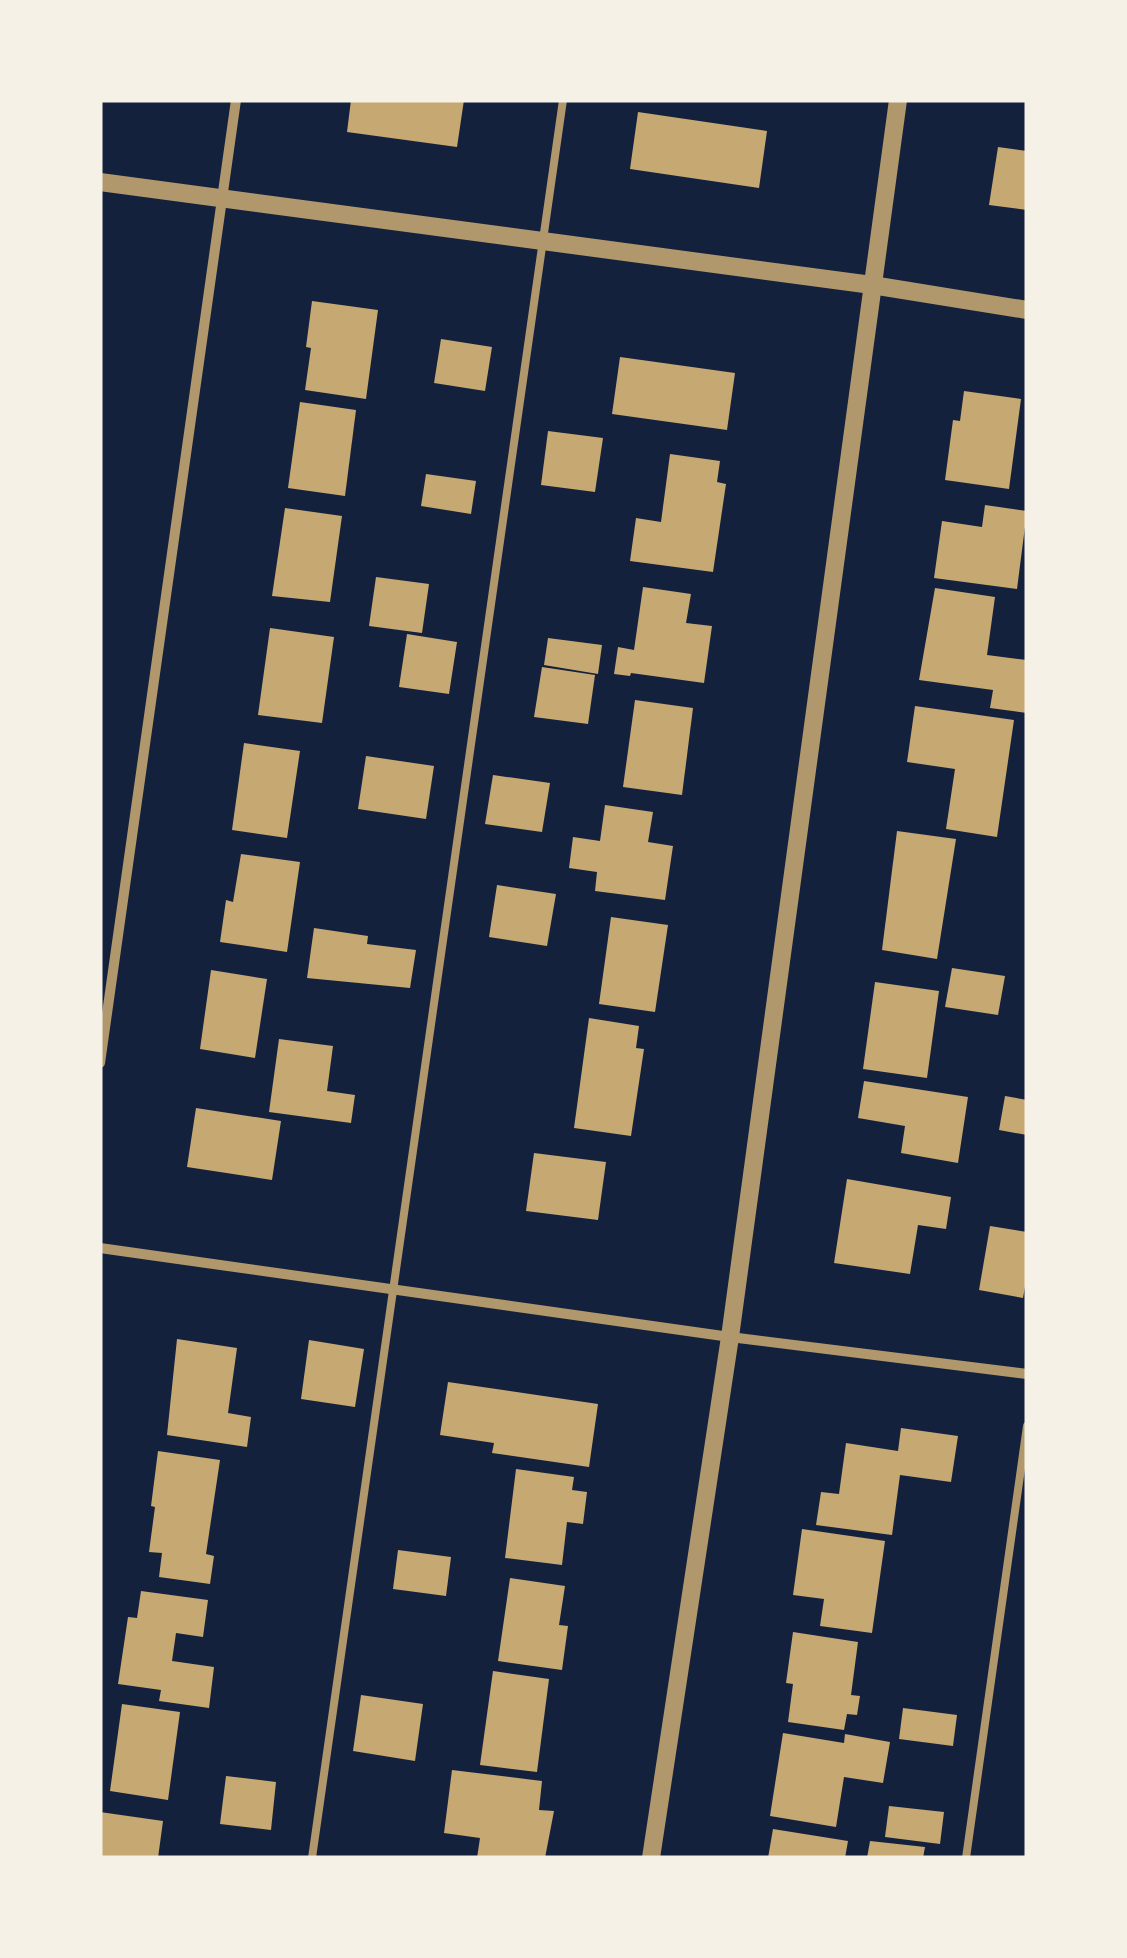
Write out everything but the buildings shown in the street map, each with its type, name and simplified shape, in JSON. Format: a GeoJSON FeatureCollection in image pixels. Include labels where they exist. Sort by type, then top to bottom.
{"type":"FeatureCollection","features":[{"type":"Feature","properties":{"kind":"street"},"geometry":{"type":"LineString","coordinates":[[100,1063],[236,100]]}},
{"type":"Feature","properties":{"kind":"street"},"geometry":{"type":"LineString","coordinates":[[651,1858],[730,1336],[898,100]]}},
{"type":"Feature","properties":{"kind":"street"},"geometry":{"type":"LineString","coordinates":[[100,182],[872,285],[1027,310]]}},
{"type":"Feature","properties":{"kind":"street"},"geometry":{"type":"LineString","coordinates":[[100,1248],[1027,1374]]}},
{"type":"Feature","properties":{"kind":"lane"},"geometry":{"type":"LineString","coordinates":[[312,1858],[563,100]]}},
{"type":"Feature","properties":{"kind":"lane"},"geometry":{"type":"LineString","coordinates":[[966,1858],[1027,1426]]}}]}
